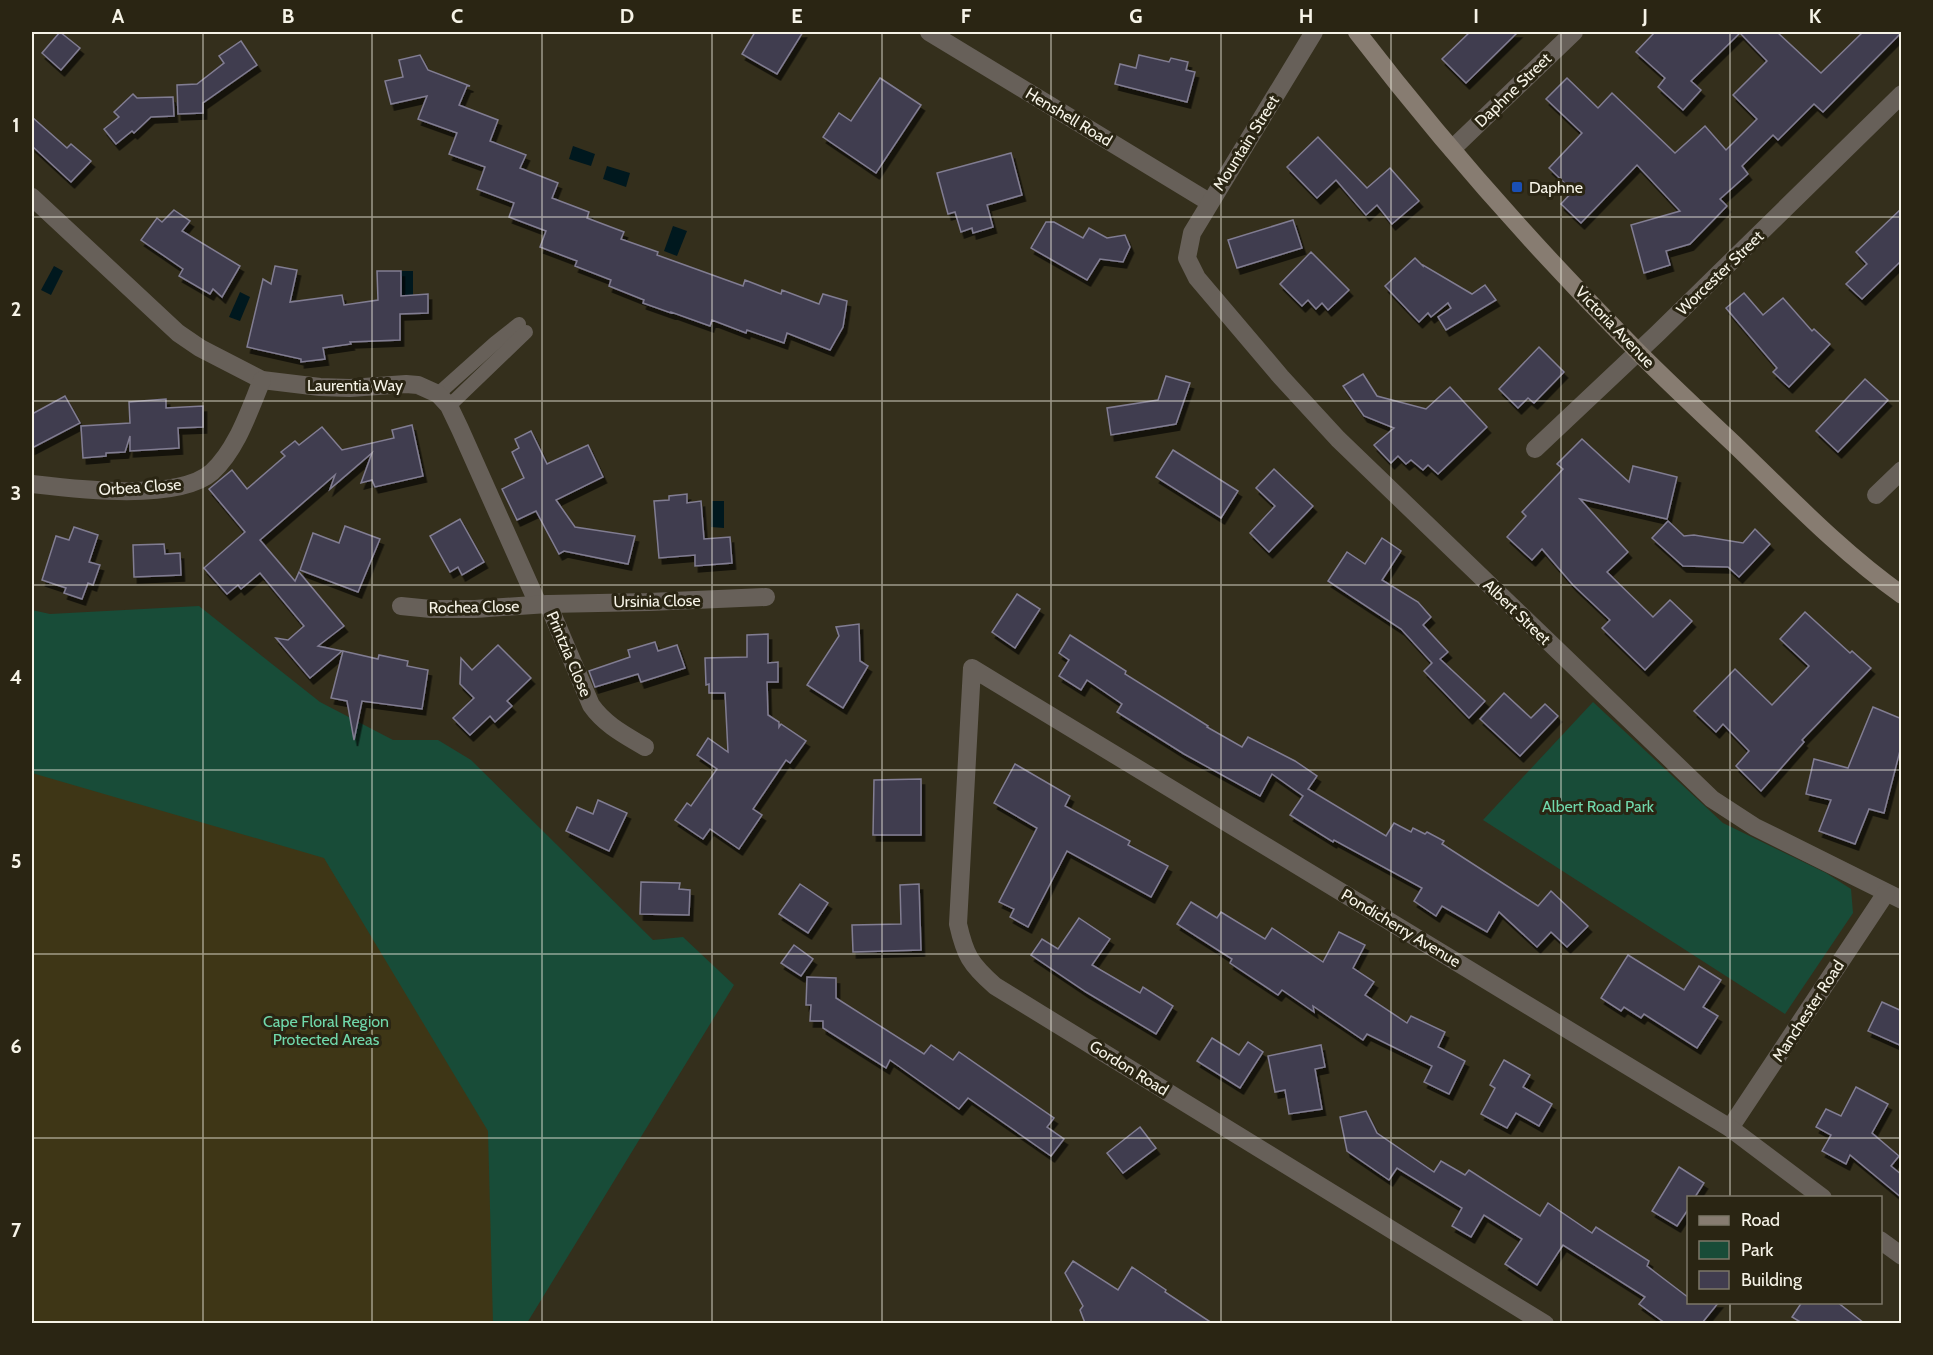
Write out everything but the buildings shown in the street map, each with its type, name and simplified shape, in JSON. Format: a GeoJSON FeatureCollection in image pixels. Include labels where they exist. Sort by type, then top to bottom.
{"type":"FeatureCollection","features":[{"type":"Feature","properties":{"kind":"street","name":"Henshell Road"},"geometry":{"type":"LineString","coordinates":[[929,32],[1209,202]]}},
{"type":"Feature","properties":{"kind":"street","name":"Mountain Street"},"geometry":{"type":"LineString","coordinates":[[1187,258],[1192,232],[1314,32]]}},
{"type":"Feature","properties":{"kind":"street","name":"Victoria Avenue"},"geometry":{"type":"LineString","coordinates":[[1357,32],[1412,104],[1542,252],[1638,352],[1831,537],[1875,576],[1902,595]]}},
{"type":"Feature","properties":{"kind":"street","name":"Daphne Street"},"geometry":{"type":"LineString","coordinates":[[1452,149],[1574,32]]}},
{"type":"Feature","properties":{"kind":"street","name":"Worcester Street"},"geometry":{"type":"LineString","coordinates":[[1535,449],[1638,352],[1902,94]]}},
{"type":"Feature","properties":{"kind":"street","name":"Laurentia Way"},"geometry":{"type":"LineString","coordinates":[[32,197],[178,333],[200,348],[262,380],[350,388],[418,385],[443,400]]}},
{"type":"Feature","properties":{"kind":"street","name":"Albert Street"},"geometry":{"type":"LineString","coordinates":[[1187,258],[1197,278],[1217,303],[1338,439],[1712,799],[1755,827],[1894,896]]}},
{"type":"Feature","properties":{"kind":"street","name":"Orbea Close"},"geometry":{"type":"LineString","coordinates":[[32,484],[88,491],[130,492],[187,484],[202,479],[224,458],[244,424],[262,380]]}},
{"type":"Feature","properties":{"kind":"street"},"geometry":{"type":"LineString","coordinates":[[443,400],[543,604]]}},
{"type":"Feature","properties":{"kind":"street"},"geometry":{"type":"LineString","coordinates":[[1876,495],[1902,470]]}},
{"type":"Feature","properties":{"kind":"street","name":"Ursinia Close"},"geometry":{"type":"LineString","coordinates":[[543,604],[766,597]]}},
{"type":"Feature","properties":{"kind":"street","name":"Rochea Close"},"geometry":{"type":"LineString","coordinates":[[401,606],[475,609],[543,604]]}},
{"type":"Feature","properties":{"kind":"street","name":"Printzia Close"},"geometry":{"type":"LineString","coordinates":[[543,604],[591,705],[612,728],[645,747]]}},
{"type":"Feature","properties":{"kind":"street","name":"Pondicherry Avenue"},"geometry":{"type":"LineString","coordinates":[[972,668],[1730,1128],[1822,1196]]}},
{"type":"Feature","properties":{"kind":"street","name":"Gordon Road"},"geometry":{"type":"LineString","coordinates":[[972,668],[958,924],[964,949],[976,969],[995,986],[1545,1323]]}},
{"type":"Feature","properties":{"kind":"street","name":"Manchester Road"},"geometry":{"type":"LineString","coordinates":[[1730,1128],[1894,896]]}},
{"type":"Feature","properties":{"kind":"street"},"geometry":{"type":"LineString","coordinates":[[1882,1241],[1902,1256]]}},
{"type":"Feature","properties":{"kind":"lane"},"geometry":{"type":"LineString","coordinates":[[443,400],[495,343],[523,328]]}},
{"type":"Feature","properties":{"kind":"green space","name":"Cape Floral Region Protected Areas"},"geometry":{"type":"Polygon","coordinates":[[[199,606],[320,702],[393,740],[438,740],[471,760],[653,940],[683,937],[734,985],[527,1323],[32,1324],[32,610],[50,614],[199,606]]]}},
{"type":"Feature","properties":{"kind":"green space","name":"Albert Road Park"},"geometry":{"type":"Polygon","coordinates":[[[1593,702],[1723,823],[1826,873],[1851,889],[1853,913],[1785,1014],[1483,820],[1593,702]]]}},
{"type":"Feature","properties":{"kind":"sand"},"geometry":{"type":"Polygon","coordinates":[[[32,773],[324,858],[488,1131],[493,1323],[32,1323],[32,773]]]}},
{"type":"Feature","properties":{"kind":"water"},"geometry":{"type":"Polygon","coordinates":[[[573,146],[595,154],[591,166],[569,159],[573,146]]]}},
{"type":"Feature","properties":{"kind":"water"},"geometry":{"type":"Polygon","coordinates":[[[607,166],[630,173],[626,187],[603,179],[607,166]]]}},
{"type":"Feature","properties":{"kind":"water"},"geometry":{"type":"Polygon","coordinates":[[[673,226],[687,231],[677,256],[664,251],[673,226]]]}},
{"type":"Feature","properties":{"kind":"water"},"geometry":{"type":"Polygon","coordinates":[[[54,266],[63,271],[51,295],[41,290],[54,266]]]}},
{"type":"Feature","properties":{"kind":"water"},"geometry":{"type":"Polygon","coordinates":[[[401,271],[413,271],[413,295],[401,295],[401,271]]]}},
{"type":"Feature","properties":{"kind":"water"},"geometry":{"type":"Polygon","coordinates":[[[240,292],[250,297],[240,321],[229,317],[240,292]]]}},
{"type":"Feature","properties":{"kind":"water"},"geometry":{"type":"Polygon","coordinates":[[[712,501],[724,501],[724,528],[711,527],[712,501]]]}},
{"type":"Feature","properties":{"kind":"place","name":"Daphne"},"geometry":{"type":"Point","coordinates":[1517,187]}}]}
